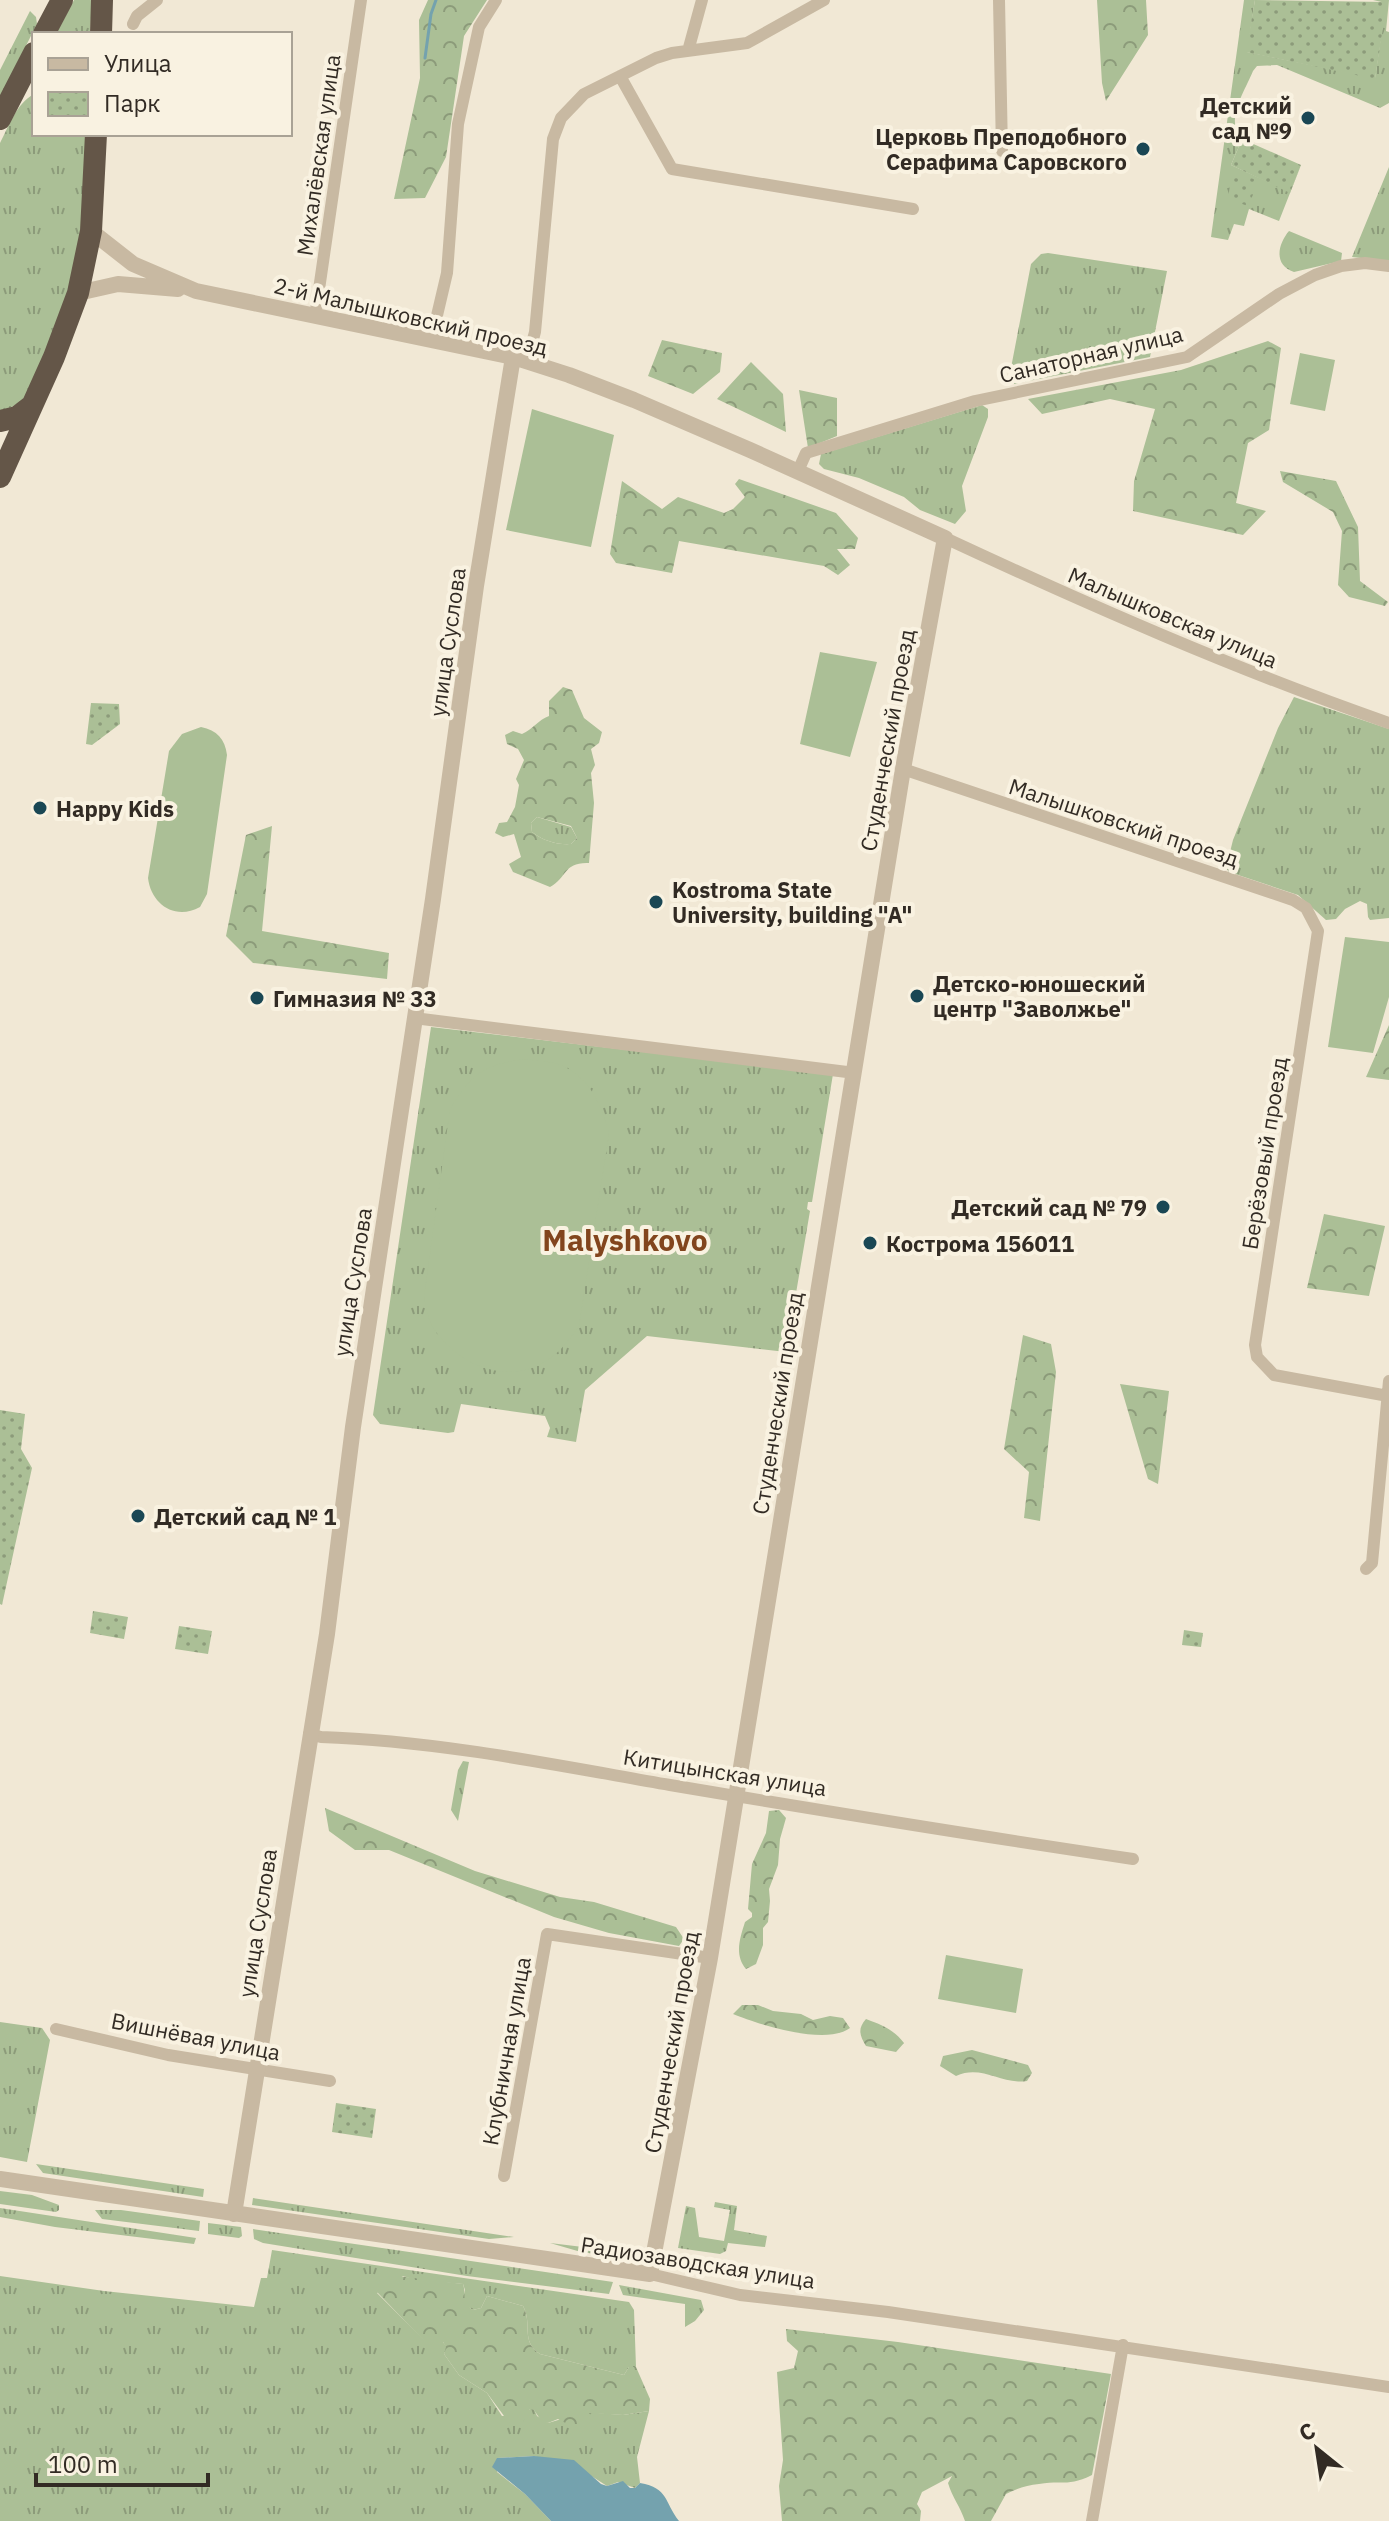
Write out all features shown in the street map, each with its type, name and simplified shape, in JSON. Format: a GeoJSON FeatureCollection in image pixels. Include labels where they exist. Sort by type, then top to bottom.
{"type":"FeatureCollection","features":[{"type":"Feature","properties":{"kind":"highway"},"geometry":{"type":"LineString","coordinates":[[45,32],[62,0]]}},
{"type":"Feature","properties":{"kind":"highway"},"geometry":{"type":"LineString","coordinates":[[101,32],[102,0]]}},
{"type":"Feature","properties":{"kind":"highway"},"geometry":{"type":"LineString","coordinates":[[5,109],[32,57]]}},
{"type":"Feature","properties":{"kind":"highway"},"geometry":{"type":"LineString","coordinates":[[5,109],[32,84]]}},
{"type":"Feature","properties":{"kind":"highway"},"geometry":{"type":"LineString","coordinates":[[0,477],[54,357],[78,293],[91,231],[96,136]]}},
{"type":"Feature","properties":{"kind":"highway"},"geometry":{"type":"LineString","coordinates":[[0,421],[17,417],[30,407]]}},
{"type":"Feature","properties":{"kind":"street"},"geometry":{"type":"LineString","coordinates":[[133,24],[137,16],[157,0]]}},
{"type":"Feature","properties":{"kind":"street","name":"Михалёвская улица"},"geometry":{"type":"LineString","coordinates":[[315,317],[361,0]]}},
{"type":"Feature","properties":{"kind":"street"},"geometry":{"type":"LineString","coordinates":[[431,341],[447,273],[458,124],[479,27],[496,0]]}},
{"type":"Feature","properties":{"kind":"street"},"geometry":{"type":"LineString","coordinates":[[688,51],[702,0]]}},
{"type":"Feature","properties":{"kind":"street"},"geometry":{"type":"LineString","coordinates":[[520,359],[535,332],[553,139],[561,118],[572,105],[584,94],[656,58],[747,43],[824,0]]}},
{"type":"Feature","properties":{"kind":"street"},"geometry":{"type":"LineString","coordinates":[[999,0],[1002,151]]}},
{"type":"Feature","properties":{"kind":"street"},"geometry":{"type":"LineString","coordinates":[[620,76],[672,169],[913,209]]}},
{"type":"Feature","properties":{"kind":"street","name":"2-й Малышковский проезд"},"geometry":{"type":"LineString","coordinates":[[91,231],[133,264],[196,291],[520,359],[634,400],[945,538]]}},
{"type":"Feature","properties":{"kind":"street","name":"Санаторная улица"},"geometry":{"type":"LineString","coordinates":[[798,471],[806,453],[975,401],[1187,357],[1279,294],[1315,275],[1341,266],[1365,263],[1389,266]]}},
{"type":"Feature","properties":{"kind":"street"},"geometry":{"type":"LineString","coordinates":[[78,293],[118,284],[196,291]]}},
{"type":"Feature","properties":{"kind":"street","name":"улица Суслова"},"geometry":{"type":"LineString","coordinates":[[234,2214],[327,1634],[353,1427],[476,586],[520,359]]}},
{"type":"Feature","properties":{"kind":"street","name":"Малышковская улица"},"geometry":{"type":"LineString","coordinates":[[945,538],[1144,629],[1292,689],[1389,723]]}},
{"type":"Feature","properties":{"kind":"street","name":"Студенческий проезд"},"geometry":{"type":"LineString","coordinates":[[650,2274],[710,1958],[903,769],[945,538]]}},
{"type":"Feature","properties":{"kind":"street","name":"Малышковский проезд"},"geometry":{"type":"LineString","coordinates":[[903,769],[1293,900],[1306,908],[1318,931]]}},
{"type":"Feature","properties":{"kind":"street","name":"Берёзовый проезд"},"geometry":{"type":"LineString","coordinates":[[1318,931],[1255,1345],[1257,1357],[1274,1375],[1388,1396]]}},
{"type":"Feature","properties":{"kind":"street"},"geometry":{"type":"LineString","coordinates":[[414,1018],[855,1073]]}},
{"type":"Feature","properties":{"kind":"street"},"geometry":{"type":"LineString","coordinates":[[1366,1569],[1372,1563],[1389,1381]]}},
{"type":"Feature","properties":{"kind":"street","name":"Китицынская улица"},"geometry":{"type":"LineString","coordinates":[[309,1734],[406,1742],[980,1837],[1133,1859]]}},
{"type":"Feature","properties":{"kind":"street","name":"Клубничная улица"},"geometry":{"type":"LineString","coordinates":[[504,2176],[547,1934],[710,1958]]}},
{"type":"Feature","properties":{"kind":"street","name":"Вишнёвая улица"},"geometry":{"type":"LineString","coordinates":[[56,2029],[168,2055],[330,2081]]}},
{"type":"Feature","properties":{"kind":"street","name":"Радиозаводская улица"},"geometry":{"type":"LineString","coordinates":[[0,2179],[650,2274],[740,2295],[1123,2345],[1389,2387]]}},
{"type":"Feature","properties":{"kind":"street"},"geometry":{"type":"LineString","coordinates":[[1092,2521],[1123,2345]]}},
{"type":"Feature","properties":{"kind":"green space"},"geometry":{"type":"Polygon","coordinates":[[[74,0],[92,0],[90,32],[57,32],[74,0]]]}},
{"type":"Feature","properties":{"kind":"green space"},"geometry":{"type":"Polygon","coordinates":[[[428,0],[487,0],[464,36],[446,157],[425,198],[394,199],[420,78],[419,20],[428,0]]]}},
{"type":"Feature","properties":{"kind":"green space"},"geometry":{"type":"Polygon","coordinates":[[[1097,0],[1146,0],[1148,35],[1106,101],[1102,83],[1097,0]]]}},
{"type":"Feature","properties":{"kind":"green space"},"geometry":{"type":"Polygon","coordinates":[[[1244,0],[1255,0],[1247,52],[1375,78],[1386,3],[1373,0],[1389,0],[1386,31],[1389,32],[1389,103],[1380,108],[1277,65],[1257,66],[1235,115],[1237,132],[1242,139],[1231,165],[1290,192],[1301,165],[1279,221],[1249,209],[1244,226],[1234,224],[1228,240],[1211,237],[1244,0]]]}},
{"type":"Feature","properties":{"kind":"green space"},"geometry":{"type":"Polygon","coordinates":[[[1255,0],[1387,2],[1375,79],[1246,52],[1255,0]]]}},
{"type":"Feature","properties":{"kind":"green space"},"geometry":{"type":"Polygon","coordinates":[[[30,11],[36,17],[37,24],[0,97],[0,70],[30,11]]]}},
{"type":"Feature","properties":{"kind":"green space"},"geometry":{"type":"Polygon","coordinates":[[[32,95],[32,136],[86,136],[85,206],[69,297],[25,399],[0,414],[0,143],[18,109],[32,95]]]}},
{"type":"Feature","properties":{"kind":"green space"},"geometry":{"type":"Polygon","coordinates":[[[1242,139],[1301,165],[1290,193],[1231,165],[1242,139]]]}},
{"type":"Feature","properties":{"kind":"green space"},"geometry":{"type":"Polygon","coordinates":[[[1389,167],[1389,261],[1352,257],[1389,167]]]}},
{"type":"Feature","properties":{"kind":"green space"},"geometry":{"type":"Polygon","coordinates":[[[1232,171],[1259,181],[1248,206],[1228,199],[1232,171]]]}},
{"type":"Feature","properties":{"kind":"green space"},"geometry":{"type":"Polygon","coordinates":[[[1289,231],[1342,253],[1341,261],[1294,272],[1287,269],[1280,259],[1280,248],[1289,231]]]}},
{"type":"Feature","properties":{"kind":"green space"},"geometry":{"type":"Polygon","coordinates":[[[1041,254],[1167,271],[1150,357],[1014,384],[1010,373],[1031,264],[1041,254]]]}},
{"type":"Feature","properties":{"kind":"green space"},"geometry":{"type":"Polygon","coordinates":[[[662,340],[722,353],[720,372],[693,394],[648,376],[662,340]]]}},
{"type":"Feature","properties":{"kind":"green space"},"geometry":{"type":"Polygon","coordinates":[[[1268,341],[1281,348],[1269,430],[1248,443],[1236,503],[1266,511],[1243,535],[1133,511],[1134,481],[1155,409],[1110,399],[1042,414],[1028,399],[1181,370],[1268,341]]]}},
{"type":"Feature","properties":{"kind":"green space"},"geometry":{"type":"Polygon","coordinates":[[[1300,353],[1335,360],[1325,411],[1290,404],[1300,353]]]}},
{"type":"Feature","properties":{"kind":"green space"},"geometry":{"type":"Polygon","coordinates":[[[751,362],[783,394],[786,432],[717,399],[751,362]]]}},
{"type":"Feature","properties":{"kind":"green space"},"geometry":{"type":"Polygon","coordinates":[[[799,390],[837,398],[837,436],[808,448],[799,390]]]}},
{"type":"Feature","properties":{"kind":"green space"},"geometry":{"type":"Polygon","coordinates":[[[982,405],[988,409],[988,417],[962,486],[966,511],[955,524],[920,510],[904,497],[859,478],[824,469],[819,464],[821,454],[982,405]]]}},
{"type":"Feature","properties":{"kind":"green space"},"geometry":{"type":"Polygon","coordinates":[[[532,409],[614,435],[591,547],[506,530],[532,409]]]}},
{"type":"Feature","properties":{"kind":"green space"},"geometry":{"type":"Polygon","coordinates":[[[1280,471],[1336,481],[1358,527],[1360,581],[1388,602],[1385,606],[1349,597],[1338,585],[1342,531],[1333,512],[1283,482],[1280,471]]]}},
{"type":"Feature","properties":{"kind":"green space"},"geometry":{"type":"Polygon","coordinates":[[[739,479],[836,513],[858,538],[855,549],[837,549],[850,565],[838,575],[824,566],[679,541],[672,573],[616,563],[610,554],[622,481],[662,509],[678,497],[724,513],[745,497],[735,484],[739,479]]]}},
{"type":"Feature","properties":{"kind":"green space"},"geometry":{"type":"Polygon","coordinates":[[[820,652],[877,662],[850,757],[800,744],[820,652]]]}},
{"type":"Feature","properties":{"kind":"green space"},"geometry":{"type":"Polygon","coordinates":[[[563,687],[572,690],[584,718],[602,732],[599,743],[591,749],[595,765],[591,773],[594,803],[589,863],[574,865],[550,887],[513,872],[509,864],[521,857],[514,834],[503,837],[495,833],[499,823],[507,822],[515,807],[519,785],[516,779],[524,760],[518,749],[507,744],[505,735],[513,731],[522,734],[549,716],[549,701],[563,687]],[[537,817],[531,823],[532,832],[536,835],[561,844],[571,844],[577,838],[571,826],[537,817]]]}},
{"type":"Feature","properties":{"kind":"green space"},"geometry":{"type":"Polygon","coordinates":[[[1294,697],[1389,729],[1389,918],[1370,920],[1367,904],[1360,901],[1345,909],[1336,919],[1326,920],[1298,895],[1229,872],[1226,868],[1233,840],[1278,728],[1294,697]]]}},
{"type":"Feature","properties":{"kind":"green space"},"geometry":{"type":"Polygon","coordinates":[[[91,703],[119,704],[120,724],[92,745],[86,744],[91,703]]]}},
{"type":"Feature","properties":{"kind":"green space"},"geometry":{"type":"Polygon","coordinates":[[[201,727],[219,736],[227,755],[207,894],[200,907],[191,911],[173,911],[159,902],[148,878],[169,751],[182,734],[201,727]]]}},
{"type":"Feature","properties":{"kind":"green space"},"geometry":{"type":"Polygon","coordinates":[[[537,817],[571,827],[577,838],[566,844],[541,838],[532,832],[531,823],[537,817]]]}},
{"type":"Feature","properties":{"kind":"green space"},"geometry":{"type":"Polygon","coordinates":[[[272,826],[262,931],[389,953],[387,979],[253,963],[226,936],[246,835],[272,826]]]}},
{"type":"Feature","properties":{"kind":"green space"},"geometry":{"type":"Polygon","coordinates":[[[1345,937],[1389,942],[1389,997],[1373,1053],[1328,1047],[1345,937]]]}},
{"type":"Feature","properties":{"kind":"green space"},"geometry":{"type":"Polygon","coordinates":[[[1389,1025],[1389,1080],[1366,1077],[1389,1025]]]}},
{"type":"Feature","properties":{"kind":"green space"},"geometry":{"type":"Polygon","coordinates":[[[431,1027],[833,1074],[812,1202],[808,1202],[807,1209],[810,1211],[786,1352],[647,1336],[585,1390],[576,1442],[547,1437],[550,1428],[545,1416],[461,1404],[454,1432],[380,1424],[373,1415],[431,1027]]]}},
{"type":"Feature","properties":{"kind":"green space"},"geometry":{"type":"Polygon","coordinates":[[[525,1059],[558,1064],[586,1083],[598,1102],[609,1134],[579,1326],[562,1348],[539,1365],[509,1372],[479,1366],[452,1350],[432,1326],[424,1297],[450,1109],[480,1072],[499,1064],[525,1059]]]}},
{"type":"Feature","properties":{"kind":"green space"},"geometry":{"type":"Polygon","coordinates":[[[1324,1214],[1385,1226],[1369,1296],[1307,1288],[1324,1214]]]}},
{"type":"Feature","properties":{"kind":"green space"},"geometry":{"type":"Polygon","coordinates":[[[1023,1335],[1051,1344],[1056,1372],[1040,1521],[1024,1518],[1029,1472],[1004,1449],[1023,1335]]]}},
{"type":"Feature","properties":{"kind":"green space"},"geometry":{"type":"Polygon","coordinates":[[[1120,1384],[1169,1391],[1158,1484],[1148,1479],[1120,1384]]]}},
{"type":"Feature","properties":{"kind":"green space"},"geometry":{"type":"Polygon","coordinates":[[[0,1410],[25,1414],[21,1449],[32,1468],[2,1605],[0,1604],[0,1410]]]}},
{"type":"Feature","properties":{"kind":"green space"},"geometry":{"type":"Polygon","coordinates":[[[93,1611],[128,1617],[124,1639],[90,1633],[93,1611]]]}},
{"type":"Feature","properties":{"kind":"green space"},"geometry":{"type":"Polygon","coordinates":[[[179,1626],[212,1631],[208,1654],[175,1649],[179,1626]]]}},
{"type":"Feature","properties":{"kind":"green space"},"geometry":{"type":"Polygon","coordinates":[[[1184,1630],[1203,1633],[1201,1647],[1182,1645],[1184,1630]]]}},
{"type":"Feature","properties":{"kind":"green space"},"geometry":{"type":"Polygon","coordinates":[[[463,1761],[469,1762],[458,1821],[451,1810],[458,1770],[463,1761]]]}},
{"type":"Feature","properties":{"kind":"green space"},"geometry":{"type":"Polygon","coordinates":[[[325,1808],[475,1871],[676,1927],[684,1939],[679,1946],[609,1933],[554,1917],[389,1850],[355,1850],[329,1831],[325,1808]]]}},
{"type":"Feature","properties":{"kind":"green space"},"geometry":{"type":"Polygon","coordinates":[[[779,1810],[786,1818],[778,1865],[769,1889],[768,1922],[763,1928],[763,1945],[756,1964],[746,1969],[740,1958],[739,1946],[745,1922],[752,1917],[748,1909],[752,1864],[766,1833],[769,1811],[779,1810]]]}},
{"type":"Feature","properties":{"kind":"green space"},"geometry":{"type":"Polygon","coordinates":[[[946,1955],[1023,1969],[1016,2013],[938,1999],[946,1955]]]}},
{"type":"Feature","properties":{"kind":"green space"},"geometry":{"type":"Polygon","coordinates":[[[742,2005],[758,2005],[773,2011],[801,2014],[813,2020],[830,2016],[843,2018],[850,2028],[825,2035],[793,2032],[733,2014],[742,2005]]]}},
{"type":"Feature","properties":{"kind":"green space"},"geometry":{"type":"Polygon","coordinates":[[[866,2019],[887,2028],[904,2043],[896,2052],[866,2046],[860,2032],[866,2019]]]}},
{"type":"Feature","properties":{"kind":"green space"},"geometry":{"type":"Polygon","coordinates":[[[0,2022],[42,2028],[50,2040],[27,2162],[0,2157],[0,2022]]]}},
{"type":"Feature","properties":{"kind":"green space"},"geometry":{"type":"Polygon","coordinates":[[[972,2050],[1028,2065],[1032,2073],[1027,2081],[1018,2081],[974,2072],[956,2076],[940,2066],[943,2056],[972,2050]]]}},
{"type":"Feature","properties":{"kind":"green space"},"geometry":{"type":"Polygon","coordinates":[[[336,2103],[376,2109],[372,2138],[332,2132],[336,2103]]]}},
{"type":"Feature","properties":{"kind":"green space"},"geometry":{"type":"Polygon","coordinates":[[[36,2164],[204,2189],[203,2197],[43,2173],[36,2164]]]}},
{"type":"Feature","properties":{"kind":"green space"},"geometry":{"type":"Polygon","coordinates":[[[0,2191],[32,2195],[59,2205],[59,2210],[0,2204],[0,2191]]]}},
{"type":"Feature","properties":{"kind":"green space"},"geometry":{"type":"Polygon","coordinates":[[[253,2198],[514,2237],[489,2239],[252,2205],[253,2198]]]}},
{"type":"Feature","properties":{"kind":"green space"},"geometry":{"type":"Polygon","coordinates":[[[715,2202],[737,2206],[734,2230],[767,2236],[765,2247],[728,2243],[726,2251],[720,2254],[678,2248],[686,2206],[695,2208],[699,2237],[724,2241],[730,2210],[714,2207],[715,2202]]]}},
{"type":"Feature","properties":{"kind":"green space"},"geometry":{"type":"Polygon","coordinates":[[[0,2208],[196,2238],[194,2244],[55,2227],[0,2217],[0,2208]]]}},
{"type":"Feature","properties":{"kind":"green space"},"geometry":{"type":"Polygon","coordinates":[[[95,2210],[121,2210],[200,2221],[199,2231],[102,2219],[95,2210]]]}},
{"type":"Feature","properties":{"kind":"green space"},"geometry":{"type":"Polygon","coordinates":[[[208,2223],[241,2227],[242,2236],[208,2234],[208,2223]]]}},
{"type":"Feature","properties":{"kind":"green space"},"geometry":{"type":"Polygon","coordinates":[[[253,2229],[613,2282],[609,2294],[467,2276],[263,2243],[254,2239],[253,2229]]]}},
{"type":"Feature","properties":{"kind":"green space"},"geometry":{"type":"Polygon","coordinates":[[[550,2243],[618,2253],[617,2257],[581,2252],[550,2243]]]}},
{"type":"Feature","properties":{"kind":"green space"},"geometry":{"type":"Polygon","coordinates":[[[272,2250],[629,2302],[634,2310],[636,2367],[629,2367],[624,2375],[540,2354],[530,2344],[523,2306],[487,2296],[481,2308],[473,2310],[466,2306],[463,2299],[463,2284],[403,2276],[377,2293],[429,2345],[442,2341],[447,2347],[444,2354],[459,2375],[487,2393],[502,2416],[534,2409],[537,2416],[548,2423],[585,2412],[623,2415],[649,2411],[637,2457],[640,2483],[635,2488],[618,2482],[607,2486],[593,2477],[534,2456],[497,2458],[497,2472],[525,2494],[551,2521],[0,2521],[0,2276],[254,2307],[261,2278],[267,2278],[272,2250]]]}},
{"type":"Feature","properties":{"kind":"green space"},"geometry":{"type":"Polygon","coordinates":[[[390,2275],[463,2284],[465,2301],[473,2310],[481,2308],[487,2296],[523,2306],[530,2344],[540,2354],[624,2375],[629,2367],[636,2367],[650,2399],[649,2411],[623,2415],[587,2413],[592,2417],[592,2422],[578,2426],[558,2419],[542,2422],[530,2409],[521,2425],[510,2424],[487,2393],[459,2375],[444,2354],[446,2347],[443,2342],[429,2346],[377,2292],[381,2279],[390,2275]]]}},
{"type":"Feature","properties":{"kind":"green space"},"geometry":{"type":"Polygon","coordinates":[[[619,2285],[701,2300],[704,2310],[685,2327],[685,2304],[623,2295],[619,2285]]]}},
{"type":"Feature","properties":{"kind":"green space"},"geometry":{"type":"Polygon","coordinates":[[[786,2329],[898,2342],[1111,2374],[1092,2475],[1077,2481],[1047,2483],[1010,2492],[991,2521],[965,2521],[948,2483],[952,2476],[922,2492],[917,2504],[921,2511],[920,2521],[782,2521],[779,2486],[783,2460],[777,2372],[794,2368],[798,2351],[787,2341],[786,2329]]]}},
{"type":"Feature","properties":{"kind":"water"},"geometry":{"type":"Polygon","coordinates":[[[534,2456],[574,2460],[607,2486],[623,2481],[630,2488],[640,2483],[656,2488],[679,2521],[551,2521],[492,2467],[497,2458],[534,2456]]]}},
{"type":"Feature","properties":{"kind":"waterway"},"geometry":{"type":"LineString","coordinates":[[425,58],[436,0]]}},
{"type":"Feature","properties":{"kind":"place","name":"Детский сад №9"},"geometry":{"type":"Point","coordinates":[1308,118]}},
{"type":"Feature","properties":{"kind":"place","name":"Церковь Преподобного Серафима Саровского"},"geometry":{"type":"Point","coordinates":[1143,149]}},
{"type":"Feature","properties":{"kind":"place","name":"Happy Kids"},"geometry":{"type":"Point","coordinates":[40,808]}},
{"type":"Feature","properties":{"kind":"place","name":"Kostroma State University, building \"A\""},"geometry":{"type":"Point","coordinates":[656,902]}},
{"type":"Feature","properties":{"kind":"place","name":"Детско-юношеский центр \"Заволжье\""},"geometry":{"type":"Point","coordinates":[917,996]}},
{"type":"Feature","properties":{"kind":"place","name":"Гимназия № 33"},"geometry":{"type":"Point","coordinates":[257,998]}},
{"type":"Feature","properties":{"kind":"place","name":"Детский сад № 79"},"geometry":{"type":"Point","coordinates":[1163,1207]}},
{"type":"Feature","properties":{"kind":"place","name":"Кострома 156011"},"geometry":{"type":"Point","coordinates":[870,1243]}},
{"type":"Feature","properties":{"kind":"place","name":"Детский сад № 1"},"geometry":{"type":"Point","coordinates":[138,1516]}},
{"type":"Feature","properties":{"kind":"district","name":"Malyshkovo"},"geometry":{"type":"Point","coordinates":[625,1239]}}]}
